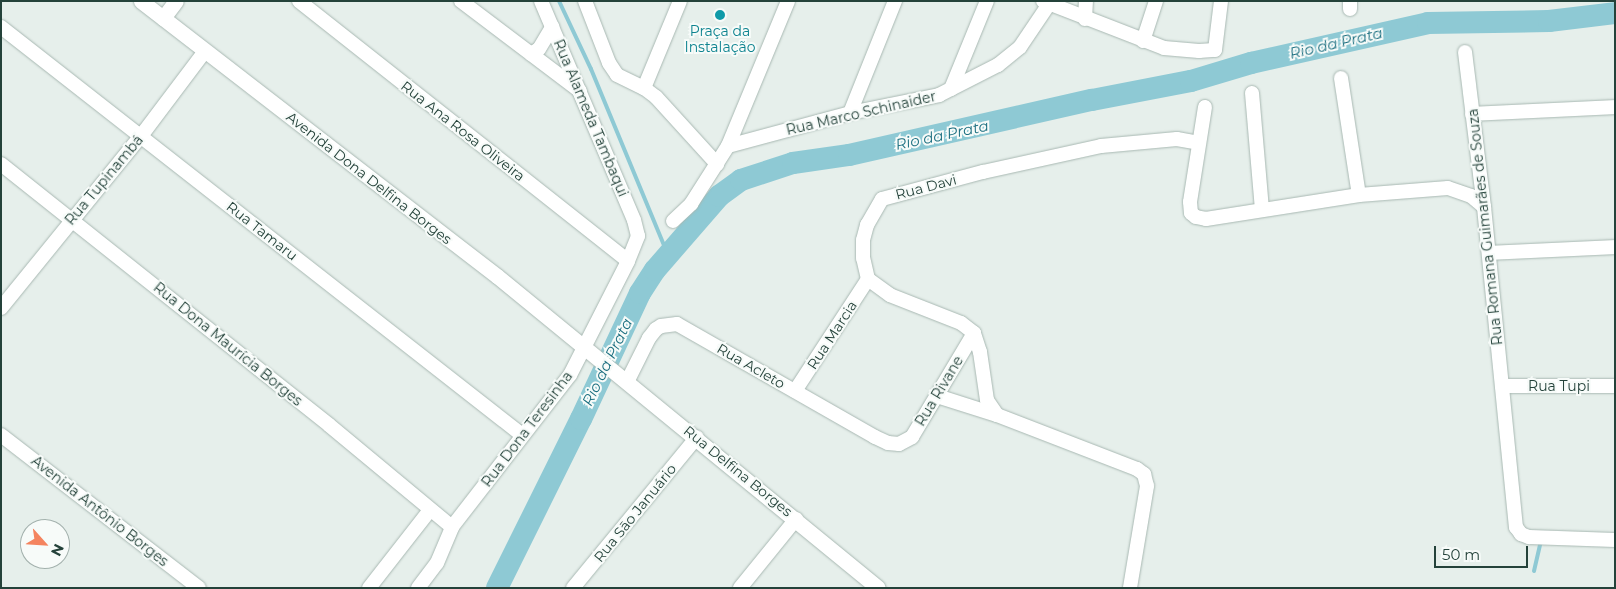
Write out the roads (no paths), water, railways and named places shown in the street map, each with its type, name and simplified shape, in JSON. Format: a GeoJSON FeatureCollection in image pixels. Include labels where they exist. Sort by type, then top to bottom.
{"type":"FeatureCollection","features":[{"type":"Feature","properties":{"kind":"street","name":"Avenida Dona Delfina Borges"},"geometry":{"type":"LineString","coordinates":[[141,1],[497,276],[590,353]]}},
{"type":"Feature","properties":{"kind":"street"},"geometry":{"type":"LineString","coordinates":[[163,18],[176,1]]}},
{"type":"Feature","properties":{"kind":"street","name":"Rua Ana Rosa Oliveira"},"geometry":{"type":"LineString","coordinates":[[298,1],[628,261]]}},
{"type":"Feature","properties":{"kind":"street"},"geometry":{"type":"LineString","coordinates":[[460,1],[581,92]]}},
{"type":"Feature","properties":{"kind":"street","name":"Rua Alameda Tambaqui"},"geometry":{"type":"LineString","coordinates":[[541,1],[634,220],[638,236]]}},
{"type":"Feature","properties":{"kind":"street"},"geometry":{"type":"LineString","coordinates":[[585,1],[609,62],[617,74],[644,88],[668,109],[718,164]]}},
{"type":"Feature","properties":{"kind":"street"},"geometry":{"type":"LineString","coordinates":[[644,88],[680,1]]}},
{"type":"Feature","properties":{"kind":"street"},"geometry":{"type":"LineString","coordinates":[[673,220],[691,204],[728,146],[788,1]]}},
{"type":"Feature","properties":{"kind":"street"},"geometry":{"type":"LineString","coordinates":[[850,113],[895,1]]}},
{"type":"Feature","properties":{"kind":"street"},"geometry":{"type":"LineString","coordinates":[[951,89],[987,1]]}},
{"type":"Feature","properties":{"kind":"street"},"geometry":{"type":"LineString","coordinates":[[1085,18],[1086,1]]}},
{"type":"Feature","properties":{"kind":"street"},"geometry":{"type":"LineString","coordinates":[[1143,41],[1156,1]]}},
{"type":"Feature","properties":{"kind":"street"},"geometry":{"type":"LineString","coordinates":[[1046,2],[1143,41],[1180,50],[1215,50],[1221,1]]}},
{"type":"Feature","properties":{"kind":"street","name":"Rua Marco Schinaider"},"geometry":{"type":"LineString","coordinates":[[728,146],[850,113],[920,100],[951,89],[998,65],[1020,47],[1046,2]]}},
{"type":"Feature","properties":{"kind":"street","name":"Rua Tamaru"},"geometry":{"type":"LineString","coordinates":[[1,27],[522,435]]}},
{"type":"Feature","properties":{"kind":"street"},"geometry":{"type":"LineString","coordinates":[[531,54],[539,49],[552,27]]}},
{"type":"Feature","properties":{"kind":"street","name":"Rua Tupinambá"},"geometry":{"type":"LineString","coordinates":[[1,308],[141,136],[205,51]]}},
{"type":"Feature","properties":{"kind":"street","name":"Rua Romana Guimarães de Souza"},"geometry":{"type":"LineString","coordinates":[[1465,52],[1489,253],[1516,525],[1519,532],[1532,537],[1615,540]]}},
{"type":"Feature","properties":{"kind":"street"},"geometry":{"type":"LineString","coordinates":[[1341,78],[1359,195]]}},
{"type":"Feature","properties":{"kind":"street"},"geometry":{"type":"LineString","coordinates":[[1252,93],[1262,209]]}},
{"type":"Feature","properties":{"kind":"street"},"geometry":{"type":"LineString","coordinates":[[1206,107],[1190,202],[1194,216],[1206,219],[1359,195],[1456,189],[1475,198],[1484,207]]}},
{"type":"Feature","properties":{"kind":"street"},"geometry":{"type":"LineString","coordinates":[[1472,114],[1615,107]]}},
{"type":"Feature","properties":{"kind":"street","name":"Rua Davi"},"geometry":{"type":"LineString","coordinates":[[868,279],[863,258],[863,240],[867,225],[882,199],[983,172],[1101,146],[1177,138],[1199,143]]}},
{"type":"Feature","properties":{"kind":"street","name":"Rua Dona Maurícia Borges"},"geometry":{"type":"LineString","coordinates":[[1,164],[329,424],[452,528]]}},
{"type":"Feature","properties":{"kind":"street","name":"Rua Dona Teresinha"},"geometry":{"type":"LineString","coordinates":[[418,588],[437,563],[452,528],[522,435],[590,353],[638,236]]}},
{"type":"Feature","properties":{"kind":"street"},"geometry":{"type":"LineString","coordinates":[[1489,253],[1615,247]]}},
{"type":"Feature","properties":{"kind":"street"},"geometry":{"type":"LineString","coordinates":[[868,279],[890,295],[961,323],[974,333],[980,352],[987,400],[997,415]]}},
{"type":"Feature","properties":{"kind":"street","name":"Rua Marcia"},"geometry":{"type":"LineString","coordinates":[[795,391],[868,279]]}},
{"type":"Feature","properties":{"kind":"street","name":"Rua Acleto"},"geometry":{"type":"LineString","coordinates":[[622,379],[652,334],[661,326],[677,324],[874,437],[888,443],[899,444]]}},
{"type":"Feature","properties":{"kind":"street","name":"Rua Rivane"},"geometry":{"type":"LineString","coordinates":[[899,444],[912,437],[974,333]]}},
{"type":"Feature","properties":{"kind":"street","name":"Rua Delfina Borges"},"geometry":{"type":"LineString","coordinates":[[590,353],[697,437],[878,588]]}},
{"type":"Feature","properties":{"kind":"street","name":"Rua Tupi"},"geometry":{"type":"LineString","coordinates":[[1502,386],[1615,386]]}},
{"type":"Feature","properties":{"kind":"street"},"geometry":{"type":"LineString","coordinates":[[937,396],[997,415],[1137,469],[1146,477],[1147,486],[1130,588]]}},
{"type":"Feature","properties":{"kind":"street","name":"Avenida Antônio Borges"},"geometry":{"type":"LineString","coordinates":[[1,435],[199,588]]}},
{"type":"Feature","properties":{"kind":"street","name":"Rua Sāo Januário"},"geometry":{"type":"LineString","coordinates":[[573,588],[697,437]]}},
{"type":"Feature","properties":{"kind":"street"},"geometry":{"type":"LineString","coordinates":[[370,588],[430,510]]}},
{"type":"Feature","properties":{"kind":"street"},"geometry":{"type":"LineString","coordinates":[[740,588],[796,519]]}},
{"type":"Feature","properties":{"kind":"waterway"},"geometry":{"type":"LineString","coordinates":[[559,1],[591,69],[668,255]]}},
{"type":"Feature","properties":{"kind":"waterway","name":"Rio da Prata"},"geometry":{"type":"LineString","coordinates":[[497,588],[581,419],[640,293],[655,270],[719,196],[741,180],[793,163],[849,155],[1092,100],[1191,81],[1251,63],[1428,23],[1549,21],[1615,13]]}},
{"type":"Feature","properties":{"kind":"waterway"},"geometry":{"type":"LineString","coordinates":[[1534,571],[1541,541]]}},
{"type":"Feature","properties":{"kind":"place","name":"Praça da Instalação"},"geometry":{"type":"Point","coordinates":[720,15]}}]}
